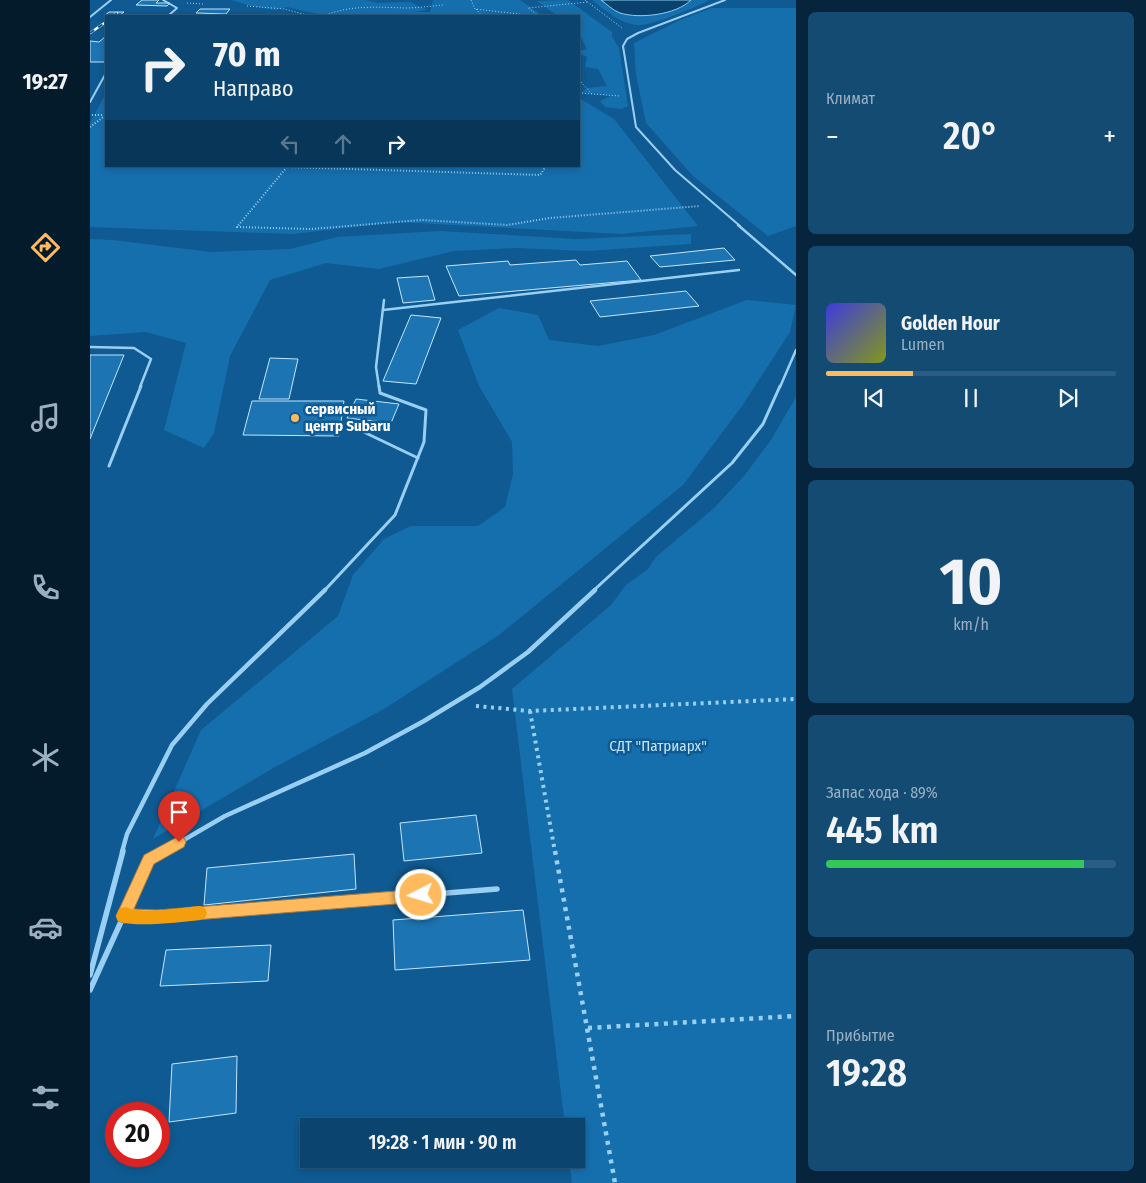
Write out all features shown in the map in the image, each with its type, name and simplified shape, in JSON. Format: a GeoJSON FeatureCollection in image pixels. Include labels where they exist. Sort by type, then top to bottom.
{"type":"FeatureCollection","features":[{"type":"Feature","properties":{"kind":"street"},"geometry":{"type":"LineString","coordinates":[[90,17],[111,0]]}},
{"type":"Feature","properties":{"kind":"lane"},"geometry":{"type":"LineString","coordinates":[[163,0],[177,8],[170,15]]}},
{"type":"Feature","properties":{"kind":"lane"},"geometry":{"type":"LineString","coordinates":[[725,0],[638,32],[627,39],[623,46],[636,127],[675,170],[796,275]]}},
{"type":"Feature","properties":{"kind":"lane"},"geometry":{"type":"LineString","coordinates":[[90,102],[105,75]]}},
{"type":"Feature","properties":{"kind":"lane"},"geometry":{"type":"LineString","coordinates":[[383,310],[739,270]]}},
{"type":"Feature","properties":{"kind":"lane"},"geometry":{"type":"LineString","coordinates":[[90,975],[126,834],[172,746],[207,704],[341,575],[395,515],[424,442],[426,410],[380,393],[376,367],[384,300]]}},
{"type":"Feature","properties":{"kind":"lane"},"geometry":{"type":"LineString","coordinates":[[90,347],[134,348],[151,359],[109,466]]}},
{"type":"Feature","properties":{"kind":"lane"},"geometry":{"type":"LineString","coordinates":[[90,990],[149,860],[225,816],[365,753],[480,687],[528,652],[732,463],[763,424],[796,350]]}},
{"type":"Feature","properties":{"kind":"lane"},"geometry":{"type":"LineString","coordinates":[[349,425],[418,458]]}},
{"type":"Feature","properties":{"kind":"lane"},"geometry":{"type":"LineString","coordinates":[[124,916],[157,916],[497,889]]}},
{"type":"Feature","properties":{"kind":"path"},"geometry":{"type":"LineString","coordinates":[[471,0],[475,9],[481,15]]}},
{"type":"Feature","properties":{"kind":"path"},"geometry":{"type":"LineString","coordinates":[[585,0],[612,22],[625,29],[638,32]]}},
{"type":"Feature","properties":{"kind":"path"},"geometry":{"type":"LineString","coordinates":[[537,15],[528,8],[588,2]]}},
{"type":"Feature","properties":{"kind":"path"},"geometry":{"type":"LineString","coordinates":[[326,15],[343,9],[375,7],[416,8],[444,4]]}},
{"type":"Feature","properties":{"kind":"path"},"geometry":{"type":"LineString","coordinates":[[475,9],[529,15]]}},
{"type":"Feature","properties":{"kind":"path"},"geometry":{"type":"LineString","coordinates":[[580,81],[592,94]]}},
{"type":"Feature","properties":{"kind":"path"},"geometry":{"type":"LineString","coordinates":[[580,93],[632,97]]}},
{"type":"Feature","properties":{"kind":"path"},"geometry":{"type":"LineString","coordinates":[[90,115],[105,114]]}},
{"type":"Feature","properties":{"kind":"path"},"geometry":{"type":"LineString","coordinates":[[90,127],[105,115]]}},
{"type":"Feature","properties":{"kind":"path"},"geometry":{"type":"LineString","coordinates":[[545,167],[540,175],[287,167],[237,227],[311,229],[422,220],[507,225],[550,218],[715,205]]}},
{"type":"Feature","properties":{"kind":"path"},"geometry":{"type":"LineString","coordinates":[[452,704],[530,711],[796,699]]}},
{"type":"Feature","properties":{"kind":"path"},"geometry":{"type":"LineString","coordinates":[[530,711],[615,1183]]}},
{"type":"Feature","properties":{"kind":"path"},"geometry":{"type":"LineString","coordinates":[[588,1028],[796,1016]]}},
{"type":"Feature","properties":{"kind":"green space"},"geometry":{"type":"Polygon","coordinates":[[[231,0],[410,2],[427,10],[414,12],[430,12],[433,0],[520,0],[542,15],[322,15],[287,7],[275,10],[231,0]]]}},
{"type":"Feature","properties":{"kind":"green space"},"geometry":{"type":"Polygon","coordinates":[[[568,0],[612,32],[612,37],[619,48],[628,106],[621,109],[605,107],[600,101],[611,96],[581,93],[587,88],[607,86],[598,69],[585,67],[587,57],[580,54],[580,51],[587,49],[580,36],[580,15],[555,14],[537,1],[568,0]]]}},
{"type":"Feature","properties":{"kind":"green space"},"geometry":{"type":"Polygon","coordinates":[[[592,0],[601,0],[623,13],[640,15],[672,11],[691,0],[709,0],[672,16],[636,25],[618,19],[592,0]]]}},
{"type":"Feature","properties":{"kind":"green space"},"geometry":{"type":"Polygon","coordinates":[[[712,8],[796,8],[796,226],[768,236],[693,176],[646,123],[636,75],[634,43],[680,20],[712,8]]]}},
{"type":"Feature","properties":{"kind":"green space"},"geometry":{"type":"Polygon","coordinates":[[[105,95],[105,167],[580,167],[580,99],[614,119],[698,226],[622,234],[397,222],[293,234],[90,227],[90,123],[105,95]]]}},
{"type":"Feature","properties":{"kind":"green space"},"geometry":{"type":"Polygon","coordinates":[[[440,231],[576,239],[691,234],[691,244],[586,251],[517,248],[454,251],[379,269],[326,263],[270,280],[230,356],[214,433],[204,448],[164,430],[186,343],[146,332],[90,336],[90,239],[211,252],[290,249],[337,237],[440,231]]]}},
{"type":"Feature","properties":{"kind":"green space"},"geometry":{"type":"Polygon","coordinates":[[[747,300],[796,305],[790,332],[742,406],[683,485],[499,635],[384,709],[275,767],[153,839],[201,730],[338,616],[353,575],[384,539],[411,526],[478,526],[505,507],[513,474],[512,442],[479,386],[458,330],[499,308],[538,315],[549,340],[598,346],[654,335],[747,300]]]}},
{"type":"Feature","properties":{"kind":"green space","name":"СДТ \"Патриарх\""},"geometry":{"type":"Polygon","coordinates":[[[796,397],[796,1183],[572,1183],[570,1168],[585,1168],[585,1118],[564,1118],[512,689],[611,605],[626,585],[648,569],[656,557],[714,508],[744,476],[771,440],[796,397]]]}},
{"type":"Feature","properties":{"kind":"shaded area"},"geometry":{"type":"Polygon","coordinates":[[[601,0],[691,0],[667,12],[637,16],[620,13],[601,0]]]}},
{"type":"Feature","properties":{"kind":"building"},"geometry":{"type":"Polygon","coordinates":[[[142,0],[159,0],[156,3],[170,3],[167,6],[136,5],[142,0]]]}},
{"type":"Feature","properties":{"kind":"building"},"geometry":{"type":"Polygon","coordinates":[[[200,9],[230,9],[226,14],[196,13],[200,9]]]}},
{"type":"Feature","properties":{"kind":"building"},"geometry":{"type":"Polygon","coordinates":[[[109,12],[124,12],[120,15],[105,15],[109,12]]]}},
{"type":"Feature","properties":{"kind":"building"},"geometry":{"type":"Polygon","coordinates":[[[105,37],[105,62],[90,62],[90,41],[99,42],[105,37]]]}},
{"type":"Feature","properties":{"kind":"building"},"geometry":{"type":"Polygon","coordinates":[[[724,248],[735,260],[660,267],[650,256],[724,248]]]}},
{"type":"Feature","properties":{"kind":"building"},"geometry":{"type":"Polygon","coordinates":[[[576,260],[580,265],[627,261],[641,280],[459,296],[446,266],[508,261],[510,265],[576,260]]]}},
{"type":"Feature","properties":{"kind":"building"},"geometry":{"type":"Polygon","coordinates":[[[428,276],[435,300],[403,303],[397,278],[428,276]]]}},
{"type":"Feature","properties":{"kind":"building"},"geometry":{"type":"Polygon","coordinates":[[[686,291],[699,306],[600,317],[590,301],[686,291]]]}},
{"type":"Feature","properties":{"kind":"building"},"geometry":{"type":"Polygon","coordinates":[[[411,315],[441,318],[416,384],[383,381],[411,315]]]}},
{"type":"Feature","properties":{"kind":"building"},"geometry":{"type":"Polygon","coordinates":[[[90,355],[124,355],[90,439],[90,355]]]}},
{"type":"Feature","properties":{"kind":"building"},"geometry":{"type":"Polygon","coordinates":[[[270,358],[298,359],[289,399],[259,399],[270,358]]]}},
{"type":"Feature","properties":{"kind":"building"},"geometry":{"type":"Polygon","coordinates":[[[356,399],[399,404],[391,423],[347,418],[356,399]]]}},
{"type":"Feature","properties":{"kind":"building","name":"сервисный центр Subaru"},"geometry":{"type":"Polygon","coordinates":[[[252,401],[344,401],[339,436],[243,435],[252,401]]]}},
{"type":"Feature","properties":{"kind":"building"},"geometry":{"type":"Polygon","coordinates":[[[476,815],[482,853],[404,861],[400,823],[476,815]]]}},
{"type":"Feature","properties":{"kind":"building"},"geometry":{"type":"Polygon","coordinates":[[[354,854],[356,889],[204,905],[207,868],[354,854]]]}},
{"type":"Feature","properties":{"kind":"building"},"geometry":{"type":"Polygon","coordinates":[[[523,910],[530,960],[395,970],[393,920],[523,910]]]}},
{"type":"Feature","properties":{"kind":"building"},"geometry":{"type":"Polygon","coordinates":[[[271,945],[268,981],[160,986],[166,950],[271,945]]]}},
{"type":"Feature","properties":{"kind":"building"},"geometry":{"type":"Polygon","coordinates":[[[237,1056],[236,1113],[170,1122],[172,1064],[237,1056]]]}},
{"type":"Feature","properties":{"kind":"railway"},"geometry":{"type":"LineString","coordinates":[[90,33],[105,23]]}},
{"type":"Feature","properties":{"kind":"slow traffic"},"geometry":{"type":"LineString","coordinates":[[125,914],[124,916],[157,916],[200,913]]}},
{"type":"Feature","properties":{"kind":"place","name":"сервисный центр Subaru"},"geometry":{"type":"Point","coordinates":[295,418]}},
{"type":"Feature","properties":{"kind":"route"},"geometry":{"type":"LineString","coordinates":[[179,842],[149,860],[124,916],[157,916],[421,895]]}}]}
